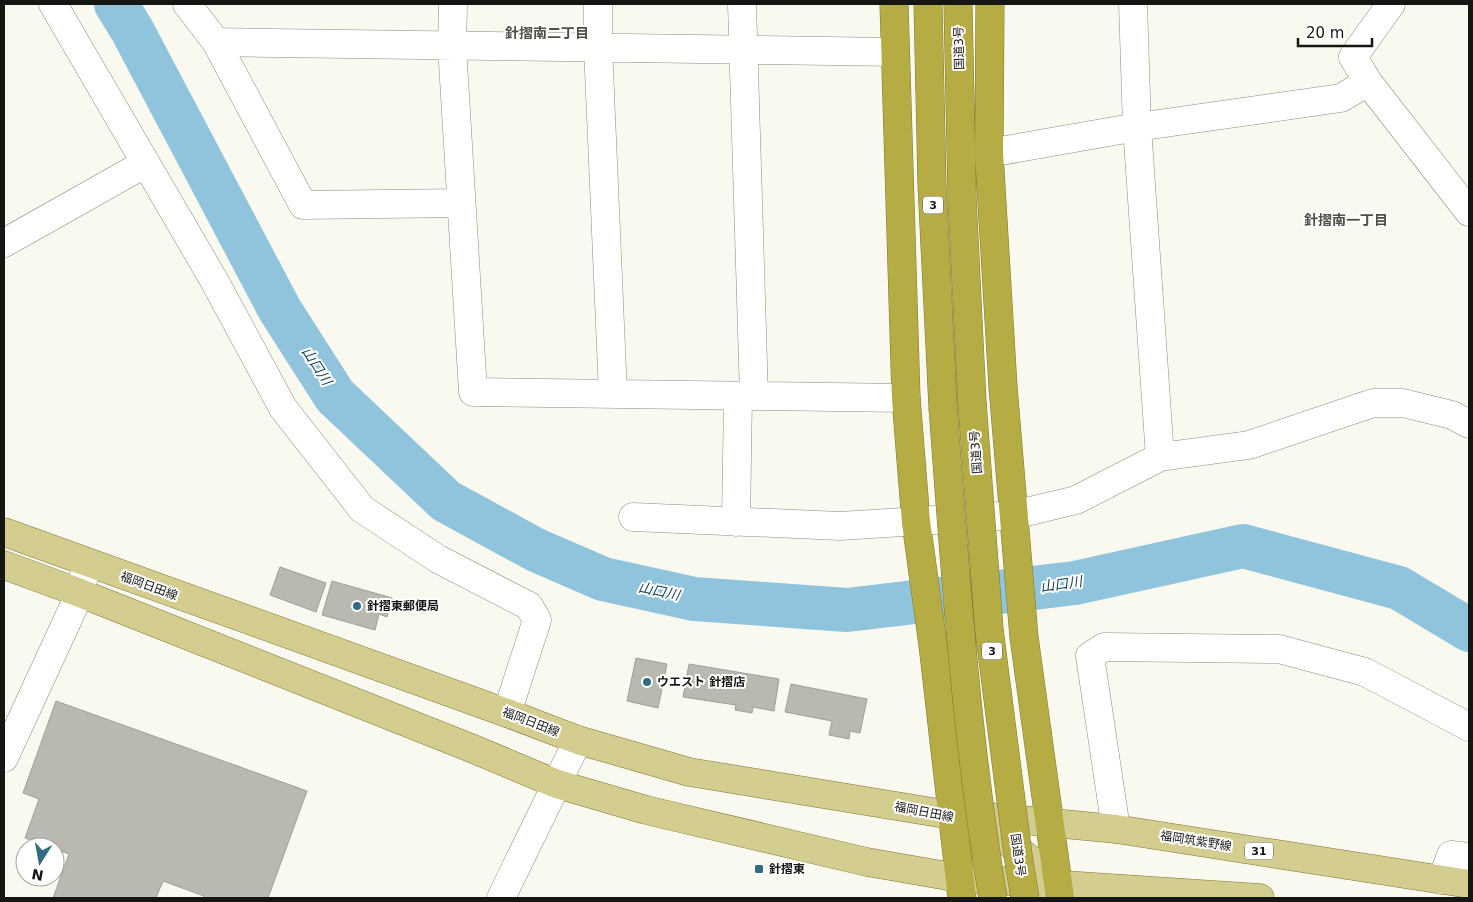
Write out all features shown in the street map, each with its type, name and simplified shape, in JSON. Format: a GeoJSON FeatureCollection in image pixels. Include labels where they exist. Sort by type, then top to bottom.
{"type":"FeatureCollection","features":[{"type":"Feature","properties":{"kind":"highway"},"geometry":{"type":"LineString","coordinates":[[894,4],[906,398],[917,529],[934,645],[960,888]]}},
{"type":"Feature","properties":{"kind":"highway","name":"3"},"geometry":{"type":"LineString","coordinates":[[928,4],[932,185],[943,407],[960,634],[985,853],[993,898]]}},
{"type":"Feature","properties":{"kind":"highway","name":"国道3号"},"geometry":{"type":"LineString","coordinates":[[958,4],[962,198],[972,402],[989,629],[1025,898]]}},
{"type":"Feature","properties":{"kind":"highway"},"geometry":{"type":"LineString","coordinates":[[990,4],[989,153],[1014,523],[1024,637],[1049,821],[1062,894]]}},
{"type":"Feature","properties":{"kind":"main road","name":"福岡日田線"},"geometry":{"type":"LineString","coordinates":[[4,532],[578,740],[688,772],[951,815],[1006,841],[1035,863],[1062,894]]}},
{"type":"Feature","properties":{"kind":"main road"},"geometry":{"type":"LineString","coordinates":[[4,565],[80,593],[557,784],[646,810],[867,862],[960,888],[1062,894],[1260,898]]}},
{"type":"Feature","properties":{"kind":"main road","name":"福岡筑紫野線"},"geometry":{"type":"LineString","coordinates":[[951,815],[1049,821],[1116,828],[1469,884]]}},
{"type":"Feature","properties":{"kind":"street"},"geometry":{"type":"LineString","coordinates":[[53,4],[216,282],[282,408],[362,509],[438,559],[529,606],[537,620],[507,713]]}},
{"type":"Feature","properties":{"kind":"street"},"geometry":{"type":"LineString","coordinates":[[187,4],[216,42],[303,205],[462,203]]}},
{"type":"Feature","properties":{"kind":"street"},"geometry":{"type":"LineString","coordinates":[[453,4],[452,46],[473,392],[906,398]]}},
{"type":"Feature","properties":{"kind":"street"},"geometry":{"type":"LineString","coordinates":[[598,4],[598,46],[613,394]]}},
{"type":"Feature","properties":{"kind":"street"},"geometry":{"type":"LineString","coordinates":[[736,522],[746,396],[742,4]]}},
{"type":"Feature","properties":{"kind":"street"},"geometry":{"type":"LineString","coordinates":[[1133,4],[1137,127],[1160,457]]}},
{"type":"Feature","properties":{"kind":"street"},"geometry":{"type":"LineString","coordinates":[[1391,4],[1353,57],[1368,82],[1469,212]]}},
{"type":"Feature","properties":{"kind":"street"},"geometry":{"type":"LineString","coordinates":[[216,42],[452,46],[598,46],[895,52]]}},
{"type":"Feature","properties":{"kind":"street"},"geometry":{"type":"LineString","coordinates":[[989,153],[1137,127],[1341,98],[1368,82]]}},
{"type":"Feature","properties":{"kind":"street"},"geometry":{"type":"LineString","coordinates":[[4,243],[146,162]]}},
{"type":"Feature","properties":{"kind":"street"},"geometry":{"type":"LineString","coordinates":[[633,518],[917,529],[1014,523],[1076,500],[1160,457],[1249,445],[1373,403],[1403,403],[1452,415],[1469,424]]}},
{"type":"Feature","properties":{"kind":"street"},"geometry":{"type":"LineString","coordinates":[[4,758],[80,593],[87,563]]}},
{"type":"Feature","properties":{"kind":"street"},"geometry":{"type":"LineString","coordinates":[[1116,828],[1090,656],[1104,647],[1279,649],[1365,672],[1469,727]]}},
{"type":"Feature","properties":{"kind":"street"},"geometry":{"type":"LineString","coordinates":[[501,898],[578,740]]}},
{"type":"Feature","properties":{"kind":"street"},"geometry":{"type":"LineString","coordinates":[[1442,880],[1451,854],[1469,857]]}},
{"type":"Feature","properties":{"kind":"building"},"geometry":{"type":"Polygon","coordinates":[[[280,567],[326,583],[316,612],[270,595],[280,567]]]}},
{"type":"Feature","properties":{"kind":"building","name":"針摺東郵便局"},"geometry":{"type":"Polygon","coordinates":[[[332,581],[392,598],[387,617],[379,614],[375,630],[322,615],[332,581]]]}},
{"type":"Feature","properties":{"kind":"building","name":"ウエスト 針摺店"},"geometry":{"type":"Polygon","coordinates":[[[636,658],[667,664],[658,708],[627,701],[636,658]]]}},
{"type":"Feature","properties":{"kind":"building"},"geometry":{"type":"Polygon","coordinates":[[[689,664],[779,679],[774,711],[753,707],[752,713],[735,710],[736,705],[683,697],[689,664]]]}},
{"type":"Feature","properties":{"kind":"building"},"geometry":{"type":"Polygon","coordinates":[[[791,684],[867,699],[860,733],[850,731],[849,739],[829,735],[832,721],[785,712],[791,684]]]}},
{"type":"Feature","properties":{"kind":"building"},"geometry":{"type":"Polygon","coordinates":[[[56,701],[307,791],[268,898],[203,898],[204,896],[163,881],[156,898],[53,898],[57,887],[65,887],[65,865],[69,854],[65,853],[65,837],[25,837],[39,799],[23,793],[56,701]]]}},
{"type":"Feature","properties":{"kind":"waterway","name":"山口川"},"geometry":{"type":"LineString","coordinates":[[116,4],[132,30],[280,310],[335,396],[446,501],[536,550],[603,579],[694,599],[847,610],[1075,583],[1243,546],[1399,588],[1469,630]]}},
{"type":"Feature","properties":{"kind":"place","name":"針摺東郵便局"},"geometry":{"type":"Point","coordinates":[357,606]}},
{"type":"Feature","properties":{"kind":"place","name":"ウエスト 針摺店"},"geometry":{"type":"Point","coordinates":[647,682]}},
{"type":"Feature","properties":{"kind":"place","name":"針摺東"},"geometry":{"type":"Point","coordinates":[759,869]}},
{"type":"Feature","properties":{"kind":"district","name":"針摺南二丁目"},"geometry":{"type":"Point","coordinates":[547,33]}},
{"type":"Feature","properties":{"kind":"district","name":"針摺南一丁目"},"geometry":{"type":"Point","coordinates":[1346,220]}}]}
